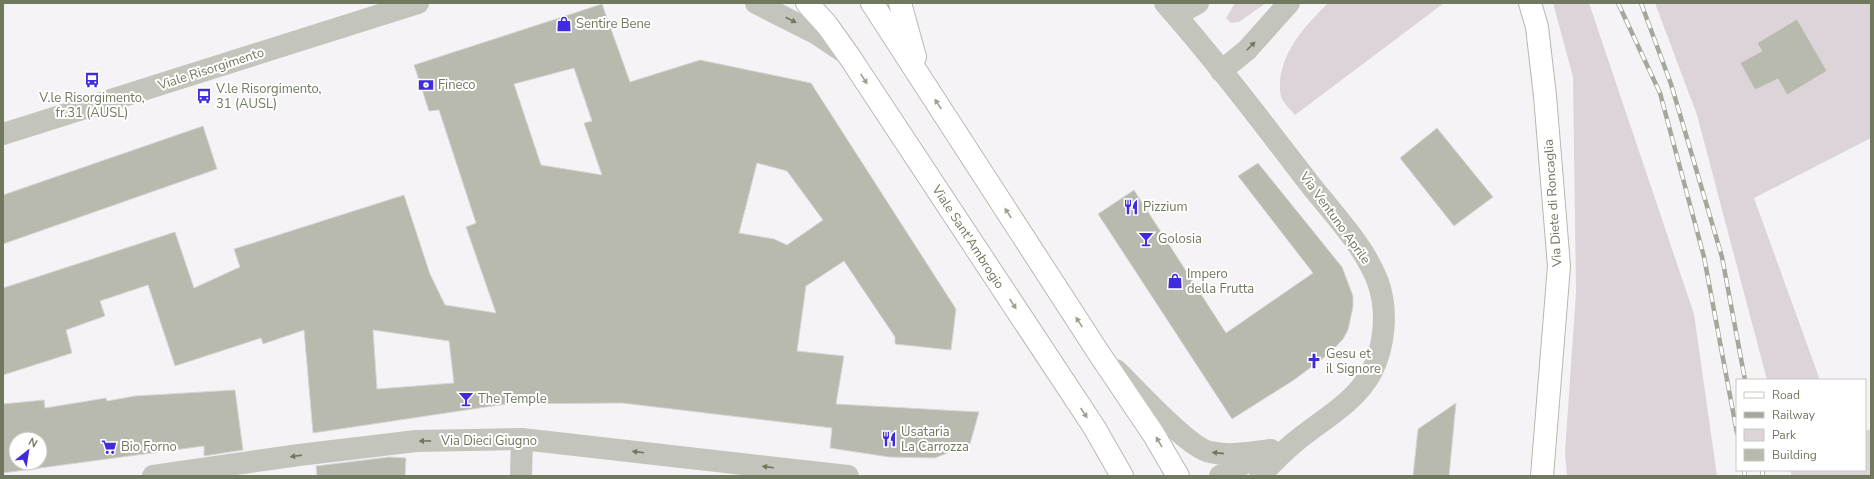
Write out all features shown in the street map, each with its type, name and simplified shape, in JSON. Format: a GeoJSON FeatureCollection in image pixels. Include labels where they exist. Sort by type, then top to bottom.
{"type":"FeatureCollection","features":[{"type":"Feature","properties":{"kind":"main road","name":"Viale Sant'Ambrogio"},"geometry":{"type":"LineString","coordinates":[[807,3],[827,25],[849,56],[1094,427],[1122,476]]}},
{"type":"Feature","properties":{"kind":"main road"},"geometry":{"type":"LineString","coordinates":[[872,3],[1098,352],[1154,435],[1178,476]]}},
{"type":"Feature","properties":{"kind":"main road"},"geometry":{"type":"LineString","coordinates":[[900,3],[921,77]]}},
{"type":"Feature","properties":{"kind":"main road","name":"Via Diete di Roncaglia"},"geometry":{"type":"LineString","coordinates":[[1530,3],[1537,27],[1545,96],[1559,266],[1542,476]]}},
{"type":"Feature","properties":{"kind":"street","name":"Viale Risorgimento"},"geometry":{"type":"LineString","coordinates":[[3,134],[418,3]]}},
{"type":"Feature","properties":{"kind":"street"},"geometry":{"type":"LineString","coordinates":[[756,3],[817,34],[849,56]]}},
{"type":"Feature","properties":{"kind":"street"},"geometry":{"type":"LineString","coordinates":[[1171,9],[1198,3]]}},
{"type":"Feature","properties":{"kind":"street"},"geometry":{"type":"LineString","coordinates":[[1221,72],[1247,50],[1289,3]]}},
{"type":"Feature","properties":{"kind":"street","name":"Via Ventuno Aprile"},"geometry":{"type":"LineString","coordinates":[[1171,9],[1366,256],[1378,283],[1384,306],[1383,330],[1371,373],[1338,411],[1295,442],[1260,476]]}},
{"type":"Feature","properties":{"kind":"street","name":"Via Ventuno Aprile"},"geometry":{"type":"LineString","coordinates":[[1098,352],[1171,424],[1200,449],[1209,452],[1229,454],[1271,450]]}},
{"type":"Feature","properties":{"kind":"street"},"geometry":{"type":"LineString","coordinates":[[521,476],[522,439]]}},
{"type":"Feature","properties":{"kind":"street","name":"Via Dieci Giugno"},"geometry":{"type":"LineString","coordinates":[[153,476],[291,456],[416,441],[522,439],[848,476]]}},
{"type":"Feature","properties":{"kind":"street","name":"Via Ventuno Aprile"},"geometry":{"type":"LineString","coordinates":[[1220,476],[1271,450],[1295,442]]}},
{"type":"Feature","properties":{"kind":"green space"},"geometry":{"type":"Polygon","coordinates":[[[1235,3],[1266,3],[1239,22],[1231,23],[1226,18],[1235,3]]]}},
{"type":"Feature","properties":{"kind":"green space"},"geometry":{"type":"Polygon","coordinates":[[[1328,3],[1444,3],[1295,115],[1284,103],[1281,96],[1280,80],[1282,68],[1291,47],[1297,38],[1328,3]]]}},
{"type":"Feature","properties":{"kind":"green space"},"geometry":{"type":"Polygon","coordinates":[[[1553,3],[1589,3],[1694,314],[1717,476],[1567,476],[1565,452],[1576,292],[1573,77],[1553,3]]]}},
{"type":"Feature","properties":{"kind":"green space"},"geometry":{"type":"Polygon","coordinates":[[[1655,3],[1871,3],[1871,138],[1754,198],[1820,379],[1767,379],[1697,115],[1655,3]]]}},
{"type":"Feature","properties":{"kind":"green space"},"geometry":{"type":"Polygon","coordinates":[[[1871,429],[1871,476],[1792,476],[1790,471],[1866,471],[1866,431],[1871,429]]]}},
{"type":"Feature","properties":{"kind":"building"},"geometry":{"type":"Polygon","coordinates":[[[602,4],[630,82],[700,60],[811,83],[956,309],[951,350],[895,344],[895,337],[844,261],[806,286],[797,351],[844,356],[836,404],[979,412],[970,444],[935,458],[889,457],[830,448],[832,428],[622,403],[506,404],[313,433],[304,330],[263,344],[261,338],[175,366],[148,285],[100,301],[105,316],[66,330],[72,353],[3,375],[3,288],[175,232],[194,288],[240,267],[234,249],[404,195],[430,274],[445,305],[496,313],[466,227],[476,223],[439,110],[429,111],[414,65],[602,4]],[[574,68],[514,84],[541,165],[602,175],[584,123],[592,121],[574,68]],[[757,163],[739,233],[774,239],[787,245],[823,220],[787,171],[757,163]],[[373,330],[377,389],[454,383],[449,341],[373,330]]]}},
{"type":"Feature","properties":{"kind":"building"},"geometry":{"type":"Polygon","coordinates":[[[1797,19],[1827,71],[1787,95],[1778,79],[1755,90],[1740,63],[1762,51],[1757,43],[1797,19]]]}},
{"type":"Feature","properties":{"kind":"building"},"geometry":{"type":"Polygon","coordinates":[[[203,126],[217,169],[3,244],[3,195],[203,126]]]}},
{"type":"Feature","properties":{"kind":"building"},"geometry":{"type":"Polygon","coordinates":[[[1437,128],[1493,197],[1454,226],[1400,158],[1437,128]]]}},
{"type":"Feature","properties":{"kind":"building"},"geometry":{"type":"Polygon","coordinates":[[[1258,163],[1342,267],[1353,296],[1353,307],[1348,330],[1343,339],[1331,352],[1294,380],[1232,419],[1098,214],[1134,190],[1226,333],[1313,273],[1238,176],[1258,163]]]}},
{"type":"Feature","properties":{"kind":"building"},"geometry":{"type":"Polygon","coordinates":[[[235,390],[243,450],[204,456],[204,446],[48,467],[48,431],[8,431],[8,471],[18,471],[3,473],[3,404],[44,400],[45,408],[106,398],[107,401],[135,396],[235,390]]]}},
{"type":"Feature","properties":{"kind":"building"},"geometry":{"type":"Polygon","coordinates":[[[1456,403],[1449,476],[1413,476],[1418,429],[1456,403]]]}},
{"type":"Feature","properties":{"kind":"building"},"geometry":{"type":"Polygon","coordinates":[[[389,457],[406,458],[405,476],[317,476],[316,466],[389,457]]]}},
{"type":"Feature","properties":{"kind":"railway"},"geometry":{"type":"LineString","coordinates":[[1618,3],[1660,93],[1704,257],[1736,428]]}},
{"type":"Feature","properties":{"kind":"railway"},"geometry":{"type":"LineString","coordinates":[[1641,3],[1671,84],[1722,257],[1745,379]]}},
{"type":"Feature","properties":{"kind":"railway"},"geometry":{"type":"LineString","coordinates":[[1744,471],[1745,476]]}},
{"type":"Feature","properties":{"kind":"railway"},"geometry":{"type":"LineString","coordinates":[[1762,471],[1763,476]]}},
{"type":"Feature","properties":{"kind":"place","name":"Sentire Bene"},"geometry":{"type":"Point","coordinates":[564,24]}},
{"type":"Feature","properties":{"kind":"place","name":"V.le Risorgimento, fr.31 (AUSL)"},"geometry":{"type":"Point","coordinates":[92,80]}},
{"type":"Feature","properties":{"kind":"place","name":"Fineco"},"geometry":{"type":"Point","coordinates":[426,85]}},
{"type":"Feature","properties":{"kind":"place","name":"V.le Risorgimento, 31 (AUSL)"},"geometry":{"type":"Point","coordinates":[204,96]}},
{"type":"Feature","properties":{"kind":"place","name":"Pizzium"},"geometry":{"type":"Point","coordinates":[1131,207]}},
{"type":"Feature","properties":{"kind":"place","name":"Golosia"},"geometry":{"type":"Point","coordinates":[1146,239]}},
{"type":"Feature","properties":{"kind":"place","name":"Impero della Frutta"},"geometry":{"type":"Point","coordinates":[1175,281]}},
{"type":"Feature","properties":{"kind":"place","name":"Gesu et il Signore"},"geometry":{"type":"Point","coordinates":[1314,361]}},
{"type":"Feature","properties":{"kind":"place","name":"The Temple"},"geometry":{"type":"Point","coordinates":[466,399]}},
{"type":"Feature","properties":{"kind":"place","name":"Usataria La Carrozza"},"geometry":{"type":"Point","coordinates":[889,439]}},
{"type":"Feature","properties":{"kind":"place","name":"Bio Forno"},"geometry":{"type":"Point","coordinates":[109,447]}}]}
